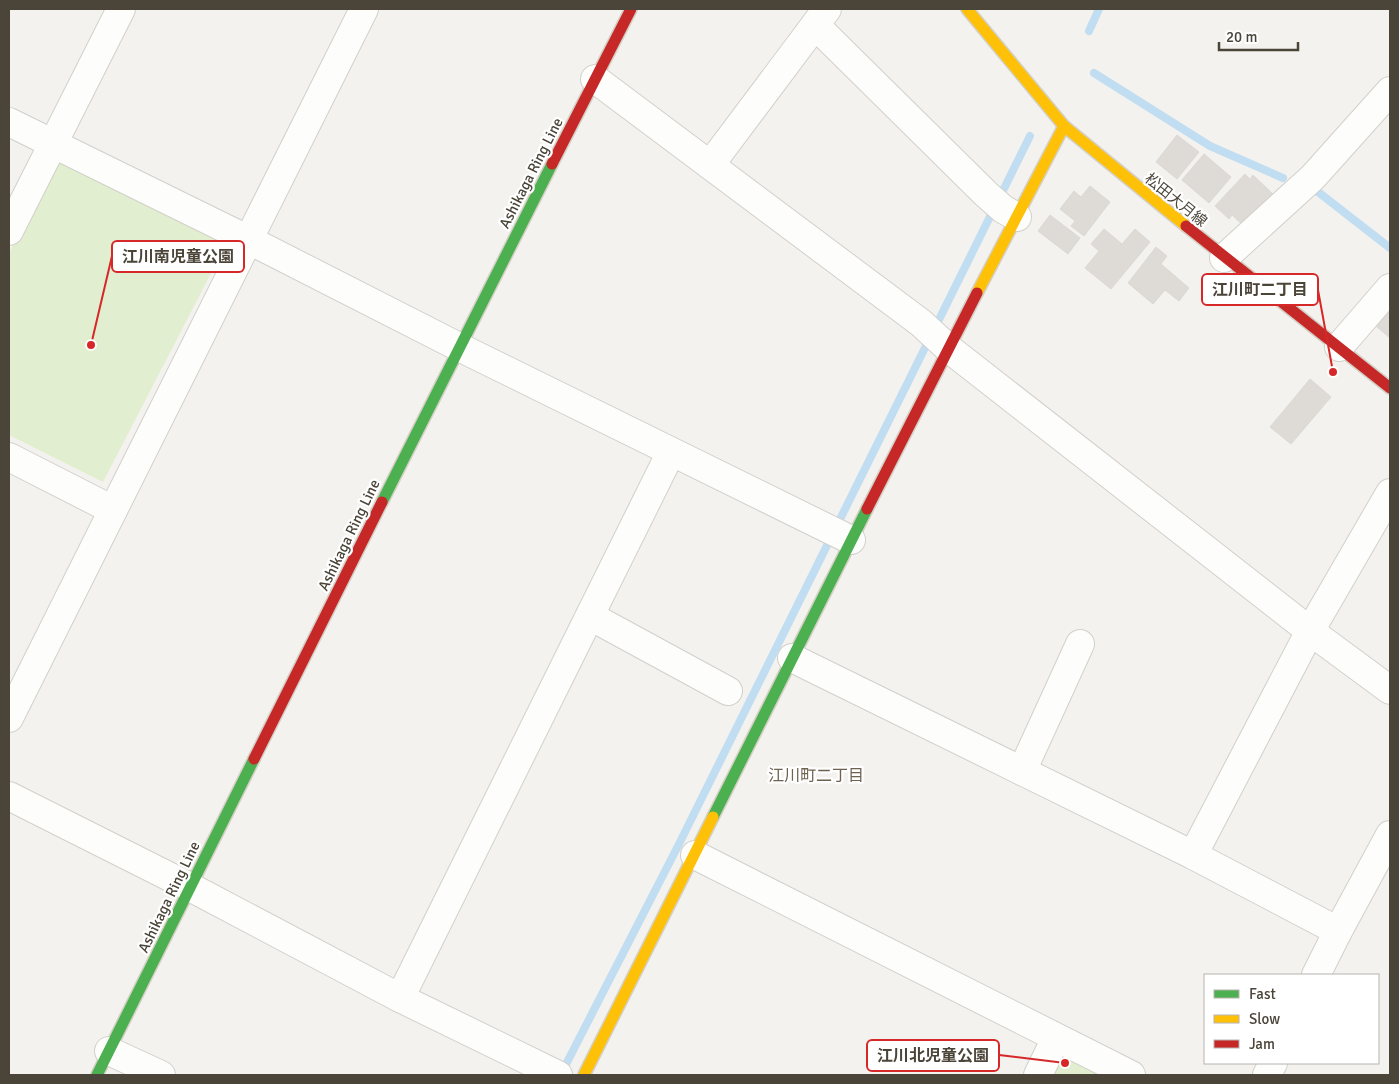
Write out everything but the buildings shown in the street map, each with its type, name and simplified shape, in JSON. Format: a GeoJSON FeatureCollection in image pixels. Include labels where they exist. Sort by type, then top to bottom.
{"type":"FeatureCollection","features":[{"type":"Feature","properties":{"kind":"main road","name":"Ashikaga Ring Line"},"geometry":{"type":"LineString","coordinates":[[97,1075],[459,347],[630,9]]}},
{"type":"Feature","properties":{"kind":"main road","name":"松田大月線"},"geometry":{"type":"LineString","coordinates":[[968,9],[1064,126],[1224,258],[1390,388]]}},
{"type":"Feature","properties":{"kind":"main road"},"geometry":{"type":"LineString","coordinates":[[584,1075],[792,658],[839,534],[945,344],[1002,207],[1064,126]]}},
{"type":"Feature","properties":{"kind":"street"},"geometry":{"type":"LineString","coordinates":[[9,231],[121,9]]}},
{"type":"Feature","properties":{"kind":"street"},"geometry":{"type":"LineString","coordinates":[[9,718],[364,9]]}},
{"type":"Feature","properties":{"kind":"street"},"geometry":{"type":"LineString","coordinates":[[710,165],[821,17],[1002,207]]}},
{"type":"Feature","properties":{"kind":"street"},"geometry":{"type":"LineString","coordinates":[[596,79],[922,323],[945,344],[1310,631],[1390,690]]}},
{"type":"Feature","properties":{"kind":"street"},"geometry":{"type":"LineString","coordinates":[[1224,258],[1313,177],[1390,91]]}},
{"type":"Feature","properties":{"kind":"street"},"geometry":{"type":"LineString","coordinates":[[9,122],[839,534]]}},
{"type":"Feature","properties":{"kind":"street"},"geometry":{"type":"LineString","coordinates":[[1339,347],[1390,288]]}},
{"type":"Feature","properties":{"kind":"street"},"geometry":{"type":"LineString","coordinates":[[400,998],[672,452]]}},
{"type":"Feature","properties":{"kind":"street"},"geometry":{"type":"LineString","coordinates":[[9,457],[113,510]]}},
{"type":"Feature","properties":{"kind":"street"},"geometry":{"type":"LineString","coordinates":[[1193,855],[1310,631],[1390,493]]}},
{"type":"Feature","properties":{"kind":"street"},"geometry":{"type":"LineString","coordinates":[[590,616],[728,691]]}},
{"type":"Feature","properties":{"kind":"street"},"geometry":{"type":"LineString","coordinates":[[1022,771],[1080,644]]}},
{"type":"Feature","properties":{"kind":"street"},"geometry":{"type":"LineString","coordinates":[[792,658],[1193,855],[1338,931]]}},
{"type":"Feature","properties":{"kind":"street"},"geometry":{"type":"LineString","coordinates":[[9,796],[190,887],[400,998],[554,1073]]}},
{"type":"Feature","properties":{"kind":"street"},"geometry":{"type":"LineString","coordinates":[[1316,974],[1390,835]]}},
{"type":"Feature","properties":{"kind":"street"},"geometry":{"type":"LineString","coordinates":[[695,855],[1131,1075]]}},
{"type":"Feature","properties":{"kind":"street"},"geometry":{"type":"LineString","coordinates":[[1038,1075],[1056,1038]]}},
{"type":"Feature","properties":{"kind":"street"},"geometry":{"type":"LineString","coordinates":[[109,1051],[162,1075]]}},
{"type":"Feature","properties":{"kind":"green space"},"geometry":{"type":"Polygon","coordinates":[[[67,162],[220,238],[221,254],[103,482],[9,435],[9,253],[52,165],[67,162]]]}},
{"type":"Feature","properties":{"kind":"green space"},"geometry":{"type":"Polygon","coordinates":[[[1061,1048],[1117,1075],[1031,1075],[1061,1048]]]}},
{"type":"Feature","properties":{"kind":"waterway"},"geometry":{"type":"LineString","coordinates":[[1089,31],[1099,9]]}},
{"type":"Feature","properties":{"kind":"waterway"},"geometry":{"type":"LineString","coordinates":[[1094,73],[1210,146],[1283,178]]}},
{"type":"Feature","properties":{"kind":"waterway"},"geometry":{"type":"LineString","coordinates":[[561,1074],[679,844],[1030,136]]}},
{"type":"Feature","properties":{"kind":"waterway"},"geometry":{"type":"LineString","coordinates":[[1313,188],[1390,248]]}},
{"type":"Feature","properties":{"kind":"traffic: fast"},"geometry":{"type":"LineString","coordinates":[[382,502],[552,164]]}},
{"type":"Feature","properties":{"kind":"traffic: fast"},"geometry":{"type":"LineString","coordinates":[[713,817],[867,509]]}},
{"type":"Feature","properties":{"kind":"traffic: fast"},"geometry":{"type":"LineString","coordinates":[[97,1075],[254,759]]}},
{"type":"Feature","properties":{"kind":"traffic: slow"},"geometry":{"type":"LineString","coordinates":[[967,9],[1064,126],[1186,226]]}},
{"type":"Feature","properties":{"kind":"traffic: slow"},"geometry":{"type":"LineString","coordinates":[[977,293],[1064,126]]}},
{"type":"Feature","properties":{"kind":"traffic: slow"},"geometry":{"type":"LineString","coordinates":[[584,1075],[713,817]]}},
{"type":"Feature","properties":{"kind":"traffic: jam"},"geometry":{"type":"LineString","coordinates":[[552,164],[631,9]]}},
{"type":"Feature","properties":{"kind":"traffic: jam"},"geometry":{"type":"LineString","coordinates":[[1186,226],[1390,388]]}},
{"type":"Feature","properties":{"kind":"traffic: jam"},"geometry":{"type":"LineString","coordinates":[[867,509],[977,293]]}},
{"type":"Feature","properties":{"kind":"traffic: jam"},"geometry":{"type":"LineString","coordinates":[[254,759],[382,502]]}},
{"type":"Feature","properties":{"kind":"place","name":"江川南児童公園"},"geometry":{"type":"Point","coordinates":[91,345]}},
{"type":"Feature","properties":{"kind":"place","name":"江川町二丁目"},"geometry":{"type":"Point","coordinates":[1333,372]}},
{"type":"Feature","properties":{"kind":"place","name":"江川北児童公園"},"geometry":{"type":"Point","coordinates":[1065,1063]}},
{"type":"Feature","properties":{"kind":"district","name":"江川町二丁目"},"geometry":{"type":"Point","coordinates":[816,776]}}]}
